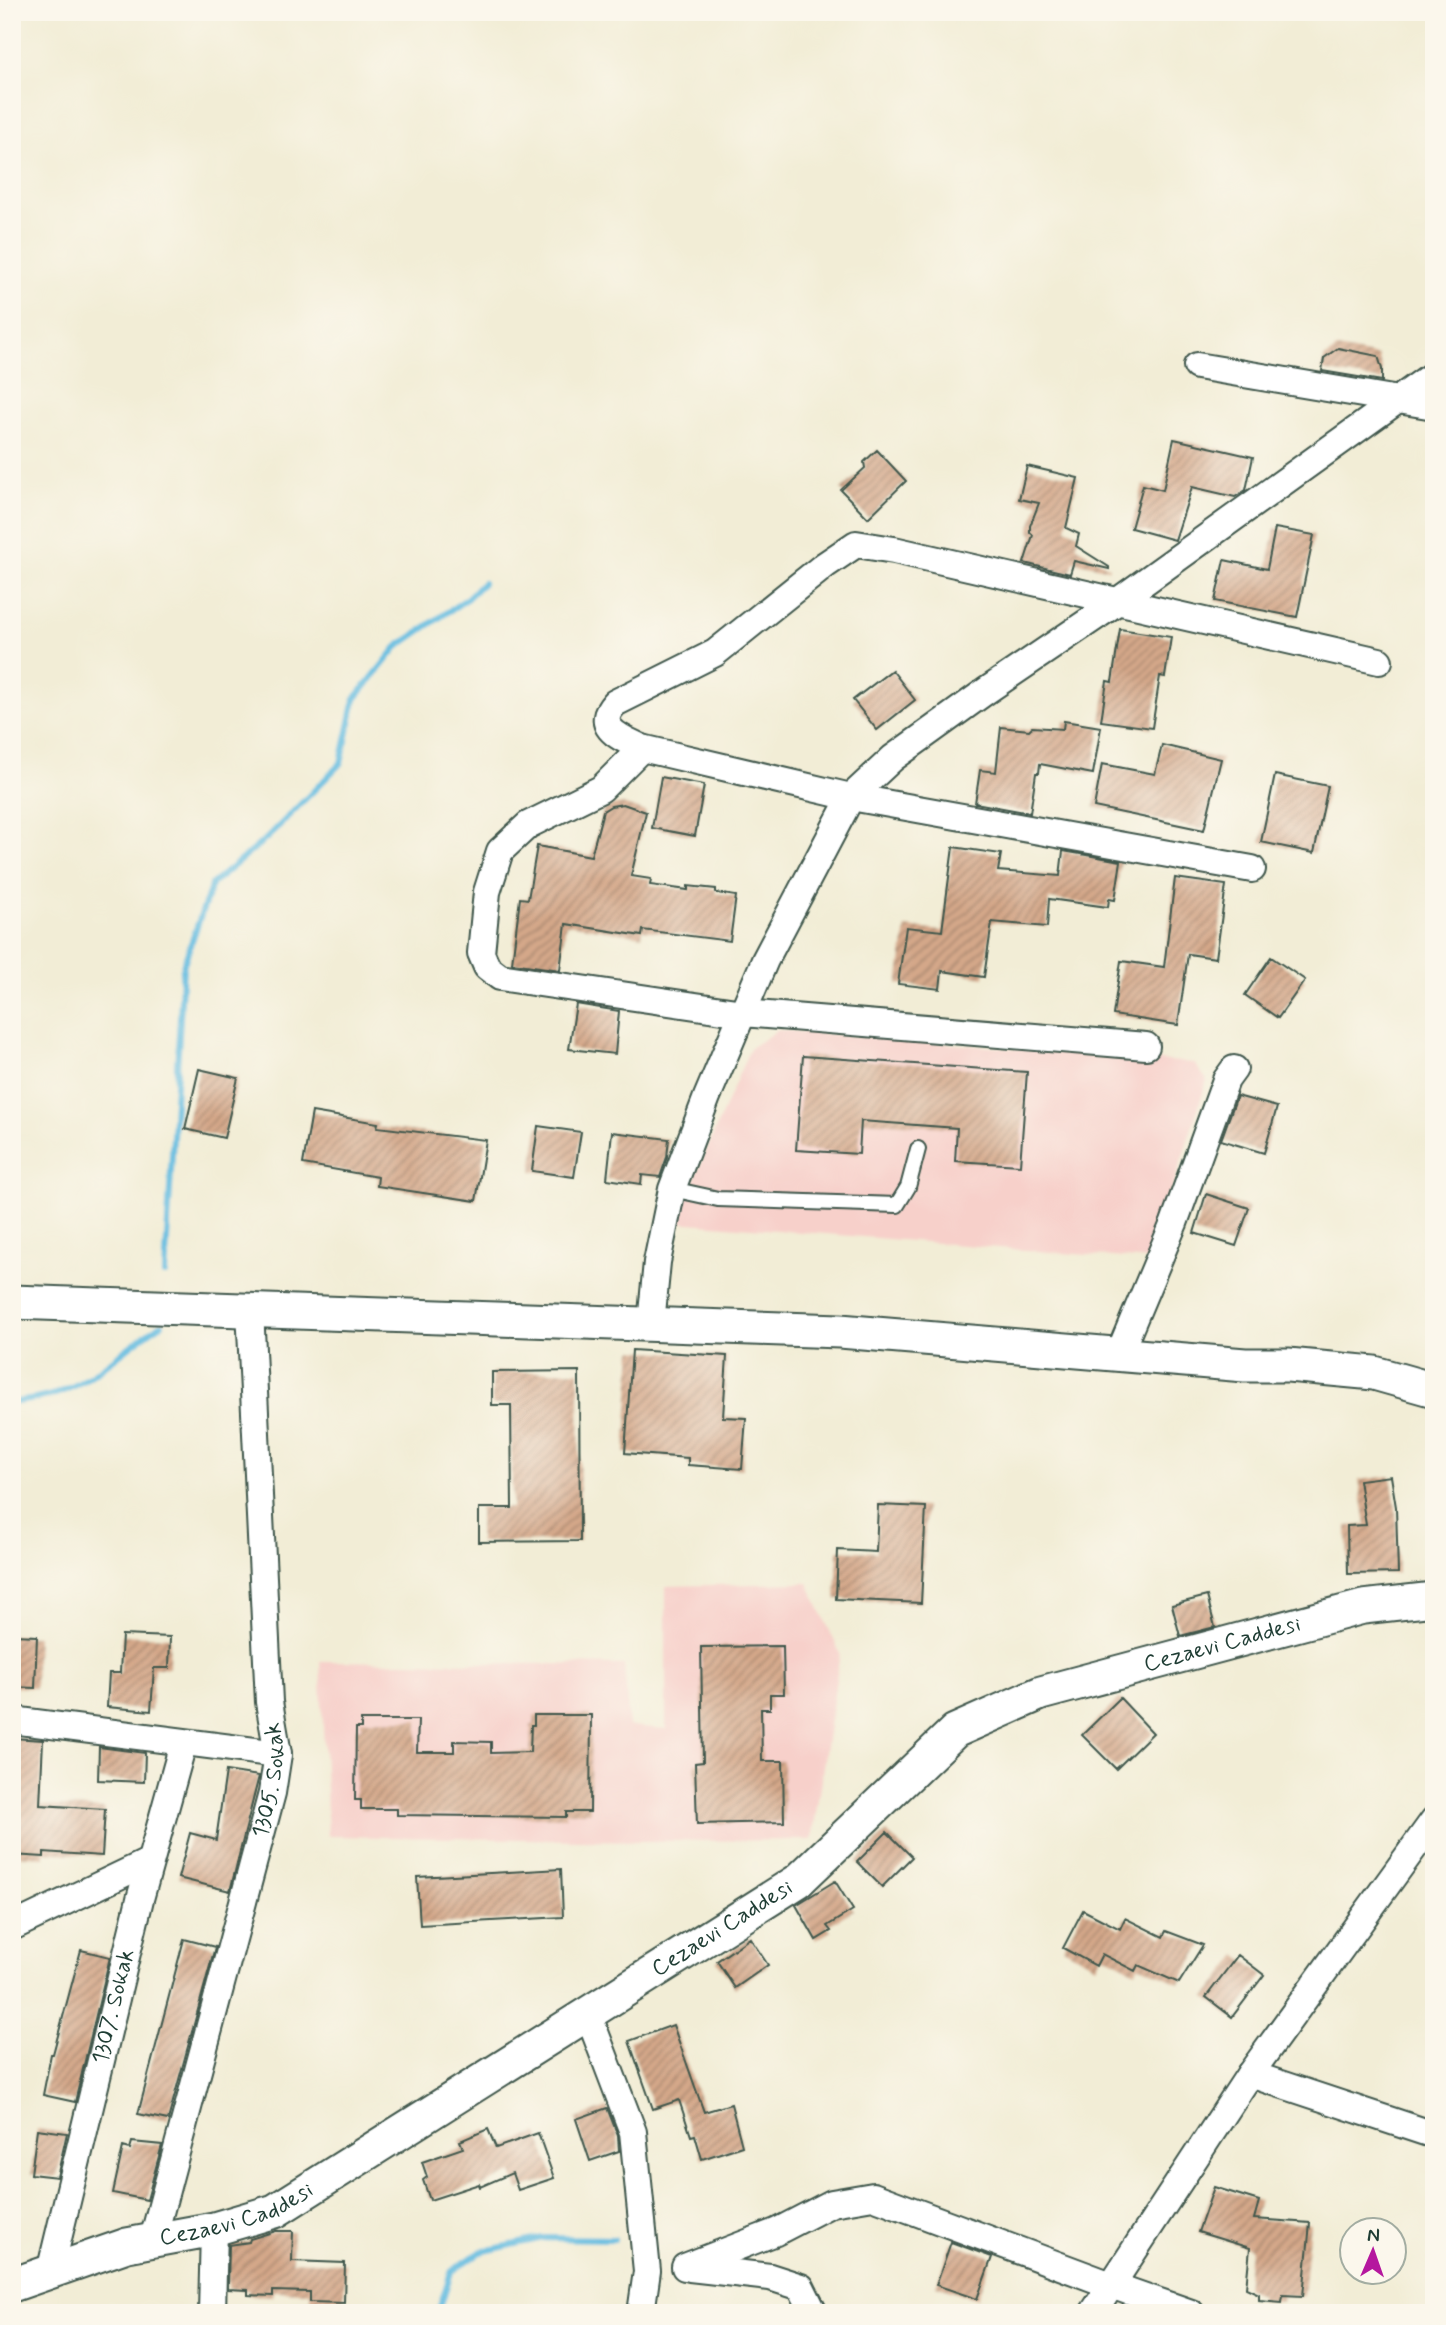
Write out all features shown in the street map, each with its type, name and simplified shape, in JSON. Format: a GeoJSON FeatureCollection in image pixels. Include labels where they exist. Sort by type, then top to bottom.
{"type":"FeatureCollection","features":[{"type":"Feature","properties":{"kind":"street"},"geometry":{"type":"LineString","coordinates":[[1197,366],[1434,406]]}},
{"type":"Feature","properties":{"kind":"street"},"geometry":{"type":"LineString","coordinates":[[651,1324],[657,1262],[672,1189],[765,960],[851,797],[893,758],[1434,374]]}},
{"type":"Feature","properties":{"kind":"street"},"geometry":{"type":"LineString","coordinates":[[1252,869],[851,797],[642,748],[614,734],[606,722],[607,712],[615,702],[715,653],[825,565],[856,544],[894,550],[1379,661]]}},
{"type":"Feature","properties":{"kind":"street"},"geometry":{"type":"LineString","coordinates":[[642,748],[601,789],[528,825],[500,851],[487,892],[481,953],[487,967],[500,977],[743,1013],[1146,1046]]}},
{"type":"Feature","properties":{"kind":"street"},"geometry":{"type":"LineString","coordinates":[[1119,1354],[1174,1223],[1226,1080],[1234,1069]]}},
{"type":"Feature","properties":{"kind":"street"},"geometry":{"type":"LineString","coordinates":[[12,1302],[839,1331],[1245,1365],[1374,1373],[1434,1390]]}},
{"type":"Feature","properties":{"kind":"street","name":"1305. Sokak"},"geometry":{"type":"LineString","coordinates":[[153,2239],[272,1793],[278,1755],[270,1702],[250,1309]]}},
{"type":"Feature","properties":{"kind":"street","name":"Cezaevi Caddesi"},"geometry":{"type":"LineString","coordinates":[[12,2285],[127,2245],[214,2230],[275,2211],[798,1881],[955,1731],[1041,1693],[1363,1607],[1434,1599]]}},
{"type":"Feature","properties":{"kind":"street"},"geometry":{"type":"LineString","coordinates":[[20,1721],[278,1755]]}},
{"type":"Feature","properties":{"kind":"street","name":"1307. Sokak"},"geometry":{"type":"LineString","coordinates":[[50,2272],[150,1861],[183,1744]]}},
{"type":"Feature","properties":{"kind":"street"},"geometry":{"type":"LineString","coordinates":[[1093,2313],[1250,2074],[1430,1833]]}},
{"type":"Feature","properties":{"kind":"street"},"geometry":{"type":"LineString","coordinates":[[12,1927],[150,1861]]}},
{"type":"Feature","properties":{"kind":"street"},"geometry":{"type":"LineString","coordinates":[[588,2014],[633,2132],[646,2271],[641,2313]]}},
{"type":"Feature","properties":{"kind":"street"},"geometry":{"type":"LineString","coordinates":[[1250,2074],[1434,2135]]}},
{"type":"Feature","properties":{"kind":"street"},"geometry":{"type":"LineString","coordinates":[[685,2267],[776,2232],[832,2203],[873,2196],[1191,2313]]}},
{"type":"Feature","properties":{"kind":"street"},"geometry":{"type":"LineString","coordinates":[[212,2313],[214,2230]]}},
{"type":"Feature","properties":{"kind":"street"},"geometry":{"type":"LineString","coordinates":[[646,2271],[685,2267],[770,2277],[801,2287],[814,2313]]}},
{"type":"Feature","properties":{"kind":"lane"},"geometry":{"type":"LineString","coordinates":[[672,1189],[718,1199],[897,1205],[908,1187],[918,1149]]}},
{"type":"Feature","properties":{"kind":"shaded area"},"geometry":{"type":"Polygon","coordinates":[[[778,1030],[1194,1063],[1207,1080],[1150,1260],[676,1222],[750,1048],[778,1030]]]}},
{"type":"Feature","properties":{"kind":"shaded area"},"geometry":{"type":"Polygon","coordinates":[[[808,1583],[840,1653],[812,1840],[639,1841],[328,1836],[320,1661],[624,1665],[629,1726],[666,1729],[666,1586],[808,1583]]]}},
{"type":"Feature","properties":{"kind":"building"},"geometry":{"type":"Polygon","coordinates":[[[1338,348],[1378,356],[1382,381],[1322,371],[1324,358],[1338,348]]]}},
{"type":"Feature","properties":{"kind":"building"},"geometry":{"type":"Polygon","coordinates":[[[1174,439],[1253,457],[1246,490],[1235,497],[1192,487],[1175,540],[1131,528],[1143,485],[1163,490],[1174,439]]]}},
{"type":"Feature","properties":{"kind":"building"},"geometry":{"type":"Polygon","coordinates":[[[877,450],[906,481],[868,518],[841,490],[865,468],[864,462],[877,450]]]}},
{"type":"Feature","properties":{"kind":"building"},"geometry":{"type":"Polygon","coordinates":[[[1027,466],[1078,478],[1066,528],[1079,534],[1076,546],[1109,569],[1074,561],[1070,574],[1024,563],[1033,535],[1030,526],[1039,503],[1019,499],[1027,466]]]}},
{"type":"Feature","properties":{"kind":"building"},"geometry":{"type":"Polygon","coordinates":[[[1275,528],[1314,535],[1297,617],[1215,601],[1224,560],[1267,569],[1275,528]]]}},
{"type":"Feature","properties":{"kind":"building"},"geometry":{"type":"Polygon","coordinates":[[[1120,629],[1171,637],[1165,677],[1160,676],[1152,728],[1101,721],[1107,681],[1112,682],[1120,629]]]}},
{"type":"Feature","properties":{"kind":"building"},"geometry":{"type":"Polygon","coordinates":[[[892,670],[915,700],[877,730],[853,700],[892,670]]]}},
{"type":"Feature","properties":{"kind":"building"},"geometry":{"type":"Polygon","coordinates":[[[1064,721],[1101,727],[1093,774],[1040,764],[1039,773],[1036,773],[1030,813],[975,803],[980,770],[996,772],[1001,727],[1063,729],[1064,721]]]}},
{"type":"Feature","properties":{"kind":"building"},"geometry":{"type":"Polygon","coordinates":[[[1162,745],[1221,759],[1204,830],[1094,807],[1102,764],[1155,774],[1162,745]]]}},
{"type":"Feature","properties":{"kind":"building"},"geometry":{"type":"Polygon","coordinates":[[[1275,775],[1328,786],[1314,853],[1261,842],[1275,775]]]}},
{"type":"Feature","properties":{"kind":"building"},"geometry":{"type":"Polygon","coordinates":[[[661,777],[704,785],[695,836],[652,828],[661,777]]]}},
{"type":"Feature","properties":{"kind":"building"},"geometry":{"type":"Polygon","coordinates":[[[623,804],[646,812],[631,876],[651,879],[650,885],[688,890],[688,886],[716,889],[716,893],[736,896],[730,941],[643,930],[642,936],[566,924],[560,970],[512,963],[520,898],[528,899],[537,846],[591,856],[603,811],[623,804]]]}},
{"type":"Feature","properties":{"kind":"building"},"geometry":{"type":"Polygon","coordinates":[[[953,847],[1001,854],[998,871],[1060,876],[1063,851],[1121,861],[1115,900],[1109,899],[1108,907],[1049,899],[1047,927],[992,922],[984,977],[942,971],[940,989],[898,984],[906,927],[942,931],[953,847]]]}},
{"type":"Feature","properties":{"kind":"building"},"geometry":{"type":"Polygon","coordinates":[[[1175,878],[1226,885],[1216,958],[1188,954],[1178,1025],[1113,1015],[1121,961],[1164,967],[1175,878]]]}},
{"type":"Feature","properties":{"kind":"building"},"geometry":{"type":"Polygon","coordinates":[[[1271,957],[1305,980],[1278,1018],[1245,995],[1271,957]]]}},
{"type":"Feature","properties":{"kind":"building"},"geometry":{"type":"Polygon","coordinates":[[[576,1004],[619,1011],[615,1054],[569,1049],[576,1004]]]}},
{"type":"Feature","properties":{"kind":"building"},"geometry":{"type":"Polygon","coordinates":[[[803,1056],[1027,1072],[1020,1165],[955,1161],[957,1128],[861,1121],[859,1154],[796,1150],[803,1056]]]}},
{"type":"Feature","properties":{"kind":"building"},"geometry":{"type":"Polygon","coordinates":[[[199,1069],[238,1078],[224,1138],[185,1129],[199,1069]]]}},
{"type":"Feature","properties":{"kind":"building"},"geometry":{"type":"Polygon","coordinates":[[[1237,1096],[1277,1107],[1264,1153],[1221,1140],[1237,1096]]]}},
{"type":"Feature","properties":{"kind":"building"},"geometry":{"type":"Polygon","coordinates":[[[312,1112],[378,1123],[377,1127],[486,1140],[476,1201],[377,1186],[378,1177],[303,1164],[312,1112]]]}},
{"type":"Feature","properties":{"kind":"building"},"geometry":{"type":"Polygon","coordinates":[[[538,1126],[581,1132],[574,1177],[532,1171],[538,1126]]]}},
{"type":"Feature","properties":{"kind":"building"},"geometry":{"type":"Polygon","coordinates":[[[612,1132],[669,1139],[667,1157],[660,1177],[642,1175],[641,1184],[607,1179],[612,1132]]]}},
{"type":"Feature","properties":{"kind":"building"},"geometry":{"type":"Polygon","coordinates":[[[1206,1194],[1249,1208],[1236,1246],[1194,1233],[1206,1194]]]}},
{"type":"Feature","properties":{"kind":"building"},"geometry":{"type":"Polygon","coordinates":[[[632,1350],[727,1356],[723,1417],[746,1418],[742,1469],[688,1465],[688,1458],[625,1453],[632,1350]]]}},
{"type":"Feature","properties":{"kind":"building"},"geometry":{"type":"Polygon","coordinates":[[[579,1371],[580,1541],[479,1542],[479,1508],[512,1508],[511,1405],[492,1405],[492,1372],[579,1371]]]}},
{"type":"Feature","properties":{"kind":"building"},"geometry":{"type":"Polygon","coordinates":[[[1391,1476],[1396,1507],[1398,1573],[1348,1574],[1347,1526],[1366,1525],[1359,1480],[1391,1476]]]}},
{"type":"Feature","properties":{"kind":"building"},"geometry":{"type":"Polygon","coordinates":[[[878,1505],[926,1507],[921,1603],[836,1599],[838,1550],[876,1552],[878,1505]]]}},
{"type":"Feature","properties":{"kind":"building"},"geometry":{"type":"Polygon","coordinates":[[[1207,1596],[1215,1627],[1180,1636],[1172,1605],[1207,1596]]]}},
{"type":"Feature","properties":{"kind":"building"},"geometry":{"type":"Polygon","coordinates":[[[12,1635],[37,1636],[35,1688],[12,1687],[12,1635]]]}},
{"type":"Feature","properties":{"kind":"building"},"geometry":{"type":"Polygon","coordinates":[[[122,1635],[170,1637],[169,1668],[154,1668],[151,1711],[107,1707],[109,1673],[120,1673],[122,1635]]]}},
{"type":"Feature","properties":{"kind":"building"},"geometry":{"type":"Polygon","coordinates":[[[783,1646],[784,1694],[770,1694],[770,1709],[761,1709],[762,1761],[783,1761],[784,1822],[697,1824],[695,1763],[703,1762],[701,1647],[783,1646]]]}},
{"type":"Feature","properties":{"kind":"building"},"geometry":{"type":"Polygon","coordinates":[[[1120,1698],[1153,1733],[1116,1769],[1082,1735],[1120,1698]]]}},
{"type":"Feature","properties":{"kind":"building"},"geometry":{"type":"Polygon","coordinates":[[[534,1715],[591,1715],[590,1812],[566,1812],[566,1817],[397,1815],[397,1809],[361,1809],[361,1800],[355,1800],[356,1728],[361,1728],[361,1720],[418,1720],[417,1752],[454,1752],[454,1741],[491,1742],[491,1753],[530,1752],[534,1715]]]}},
{"type":"Feature","properties":{"kind":"building"},"geometry":{"type":"Polygon","coordinates":[[[12,1738],[43,1740],[40,1805],[105,1809],[102,1856],[44,1852],[44,1857],[12,1855],[12,1738]]]}},
{"type":"Feature","properties":{"kind":"building"},"geometry":{"type":"Polygon","coordinates":[[[99,1747],[145,1753],[144,1782],[98,1780],[99,1747]]]}},
{"type":"Feature","properties":{"kind":"building"},"geometry":{"type":"Polygon","coordinates":[[[226,1771],[259,1776],[230,1891],[178,1878],[190,1833],[216,1840],[226,1771]]]}},
{"type":"Feature","properties":{"kind":"building"},"geometry":{"type":"Polygon","coordinates":[[[887,1832],[912,1857],[882,1887],[857,1862],[887,1832]]]}},
{"type":"Feature","properties":{"kind":"building"},"geometry":{"type":"Polygon","coordinates":[[[561,1869],[563,1917],[420,1925],[417,1877],[561,1869]]]}},
{"type":"Feature","properties":{"kind":"building"},"geometry":{"type":"Polygon","coordinates":[[[835,1881],[853,1910],[827,1926],[831,1931],[816,1940],[796,1905],[835,1881]]]}},
{"type":"Feature","properties":{"kind":"building"},"geometry":{"type":"Polygon","coordinates":[[[1083,1910],[1120,1929],[1125,1918],[1163,1937],[1166,1931],[1203,1945],[1179,1983],[1138,1965],[1135,1971],[1102,1954],[1096,1966],[1063,1948],[1083,1910]]]}},
{"type":"Feature","properties":{"kind":"building"},"geometry":{"type":"Polygon","coordinates":[[[750,1938],[768,1965],[735,1988],[717,1961],[750,1938]]]}},
{"type":"Feature","properties":{"kind":"building"},"geometry":{"type":"Polygon","coordinates":[[[184,1939],[215,1947],[168,2120],[138,2114],[184,1939]]]}},
{"type":"Feature","properties":{"kind":"building"},"geometry":{"type":"Polygon","coordinates":[[[81,1950],[110,1957],[75,2102],[43,2095],[51,2054],[81,1950]]]}},
{"type":"Feature","properties":{"kind":"building"},"geometry":{"type":"Polygon","coordinates":[[[1238,1955],[1264,1975],[1232,2017],[1206,1997],[1238,1955]]]}},
{"type":"Feature","properties":{"kind":"building"},"geometry":{"type":"Polygon","coordinates":[[[673,2025],[704,2112],[731,2104],[742,2146],[702,2159],[695,2135],[691,2136],[679,2100],[653,2109],[629,2041],[673,2025]]]}},
{"type":"Feature","properties":{"kind":"building"},"geometry":{"type":"Polygon","coordinates":[[[607,2108],[618,2136],[619,2151],[590,2161],[576,2119],[607,2108]]]}},
{"type":"Feature","properties":{"kind":"building"},"geometry":{"type":"Polygon","coordinates":[[[37,2129],[67,2133],[57,2177],[31,2174],[37,2129]]]}},
{"type":"Feature","properties":{"kind":"building"},"geometry":{"type":"Polygon","coordinates":[[[488,2129],[496,2148],[538,2133],[554,2178],[518,2190],[512,2173],[480,2187],[479,2184],[430,2200],[423,2180],[427,2177],[422,2162],[463,2148],[460,2141],[488,2129]]]}},
{"type":"Feature","properties":{"kind":"building"},"geometry":{"type":"Polygon","coordinates":[[[132,2142],[162,2145],[147,2200],[113,2193],[123,2147],[130,2149],[132,2142]]]}},
{"type":"Feature","properties":{"kind":"building"},"geometry":{"type":"Polygon","coordinates":[[[1214,2187],[1259,2201],[1254,2219],[1310,2223],[1303,2296],[1283,2295],[1282,2302],[1259,2300],[1259,2294],[1246,2288],[1250,2248],[1198,2232],[1214,2187]]]}},
{"type":"Feature","properties":{"kind":"building"},"geometry":{"type":"Polygon","coordinates":[[[276,2231],[293,2231],[292,2261],[345,2263],[344,2303],[310,2302],[310,2292],[273,2291],[273,2296],[248,2295],[248,2290],[228,2289],[229,2245],[249,2242],[250,2239],[276,2231]]]}},
{"type":"Feature","properties":{"kind":"building"},"geometry":{"type":"Polygon","coordinates":[[[951,2242],[992,2257],[977,2299],[936,2285],[951,2242]]]}},
{"type":"Feature","properties":{"kind":"waterway"},"geometry":{"type":"LineString","coordinates":[[165,1274],[183,966],[212,884],[267,838],[341,763],[355,699],[397,647],[465,600],[483,583]]}},
{"type":"Feature","properties":{"kind":"waterway"},"geometry":{"type":"LineString","coordinates":[[12,1403],[49,1396],[75,1385],[162,1324]]}},
{"type":"Feature","properties":{"kind":"waterway"},"geometry":{"type":"LineString","coordinates":[[438,2313],[451,2272],[480,2252],[543,2238],[614,2239]]}}]}
